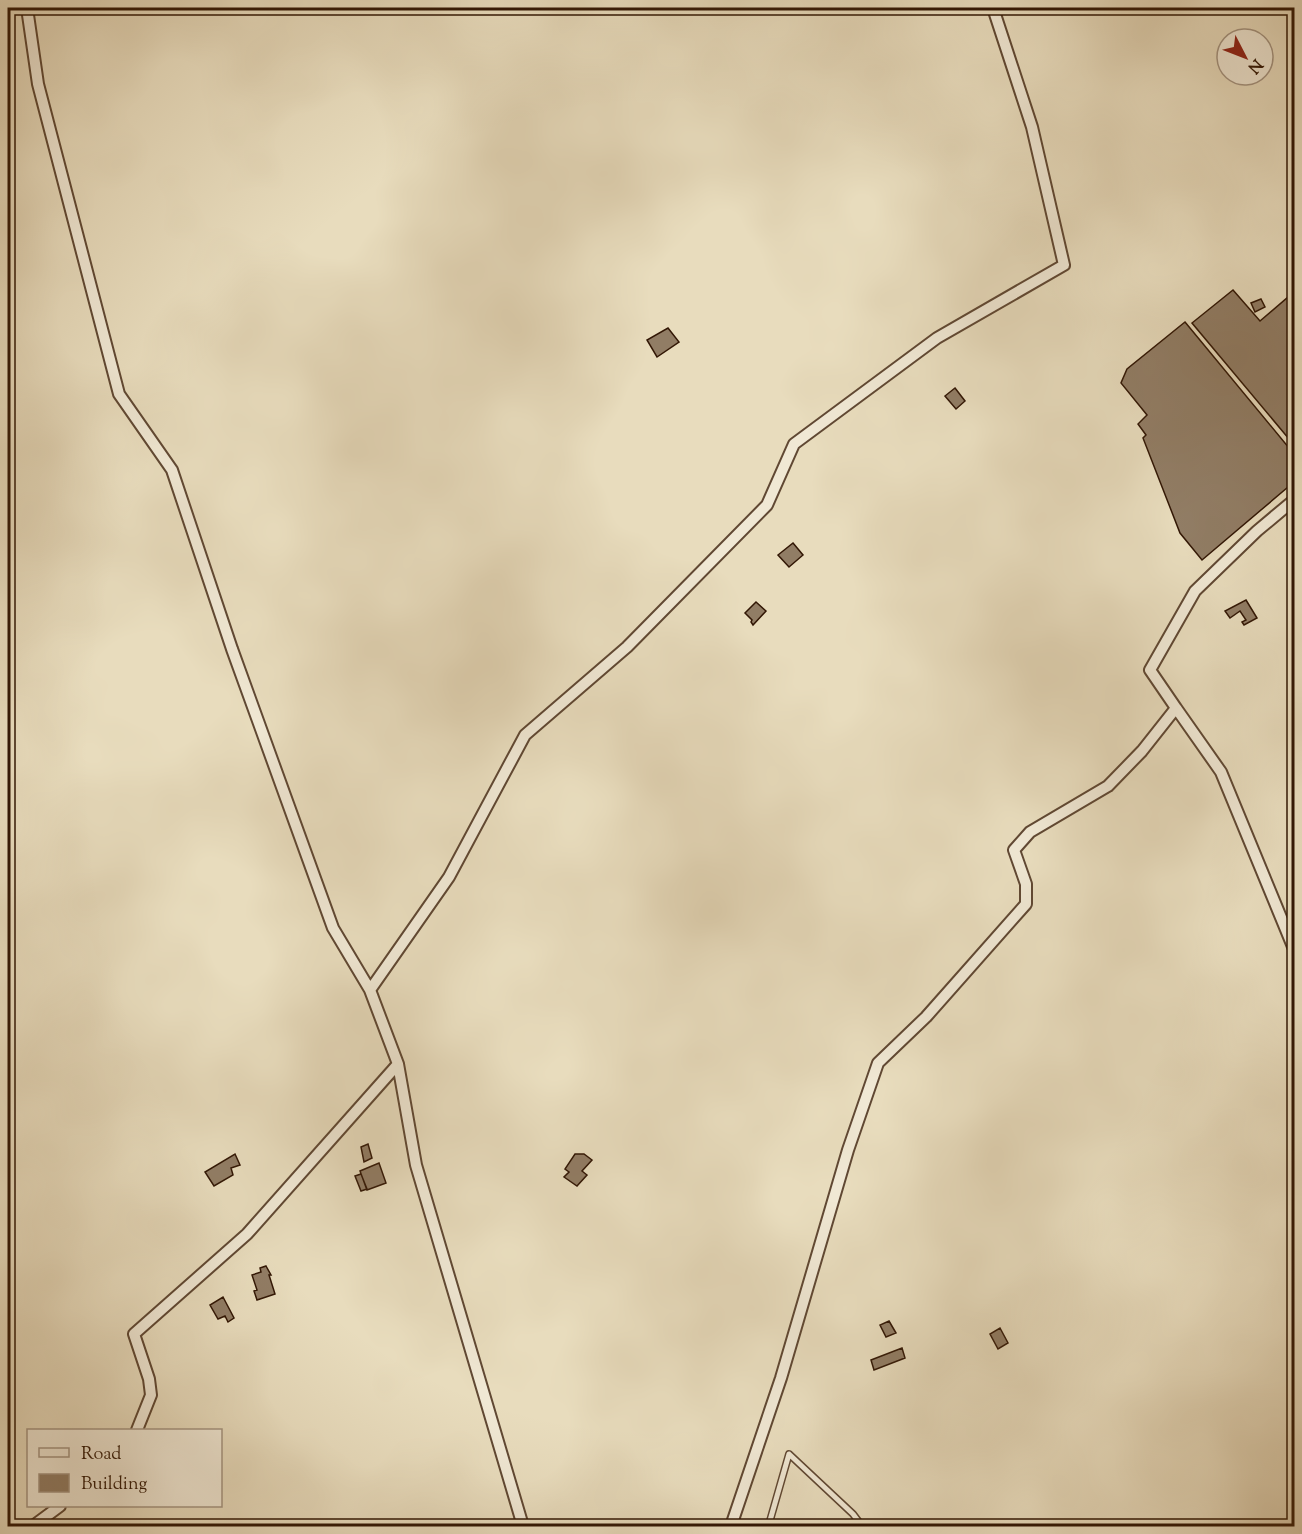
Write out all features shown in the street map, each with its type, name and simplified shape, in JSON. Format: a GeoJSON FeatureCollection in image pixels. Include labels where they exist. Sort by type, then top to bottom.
{"type":"FeatureCollection","features":[{"type":"Feature","properties":{"kind":"street"},"geometry":{"type":"LineString","coordinates":[[27,8],[38,84],[119,394],[172,470],[232,649],[333,928],[370,990],[398,1064],[416,1165],[523,1527]]}},
{"type":"Feature","properties":{"kind":"street"},"geometry":{"type":"LineString","coordinates":[[370,990],[449,876],[525,735],[627,647],[767,505],[794,444],[937,338],[1064,265],[1032,127],[993,8]]}},
{"type":"Feature","properties":{"kind":"street"},"geometry":{"type":"LineString","coordinates":[[1294,500],[1257,531],[1195,591],[1150,670],[1221,772],[1294,949]]}},
{"type":"Feature","properties":{"kind":"street"},"geometry":{"type":"LineString","coordinates":[[731,1527],[781,1378],[848,1150],[878,1063],[926,1017],[1026,904],[1026,884],[1014,850],[1030,832],[1108,786],[1142,751],[1176,708]]}},
{"type":"Feature","properties":{"kind":"street"},"geometry":{"type":"LineString","coordinates":[[138,1429],[151,1395],[149,1379],[134,1334],[247,1234],[398,1064]]}},
{"type":"Feature","properties":{"kind":"street"},"geometry":{"type":"LineString","coordinates":[[33,1527],[59,1507]]}},
{"type":"Feature","properties":{"kind":"lane"},"geometry":{"type":"LineString","coordinates":[[731,1527],[769,1524],[789,1454],[853,1514],[862,1527]]}},
{"type":"Feature","properties":{"kind":"building"},"geometry":{"type":"Polygon","coordinates":[[[1233,290],[1260,321],[1294,292],[1294,445],[1192,323],[1233,290]]]}},
{"type":"Feature","properties":{"kind":"building"},"geometry":{"type":"Polygon","coordinates":[[[1261,299],[1265,307],[1255,312],[1251,303],[1261,299]]]}},
{"type":"Feature","properties":{"kind":"building"},"geometry":{"type":"Polygon","coordinates":[[[1185,322],[1294,454],[1294,482],[1202,560],[1180,533],[1143,438],[1146,435],[1138,424],[1147,415],[1121,383],[1127,369],[1185,322]]]}},
{"type":"Feature","properties":{"kind":"building"},"geometry":{"type":"Polygon","coordinates":[[[668,328],[679,342],[657,357],[647,340],[668,328]]]}},
{"type":"Feature","properties":{"kind":"building"},"geometry":{"type":"Polygon","coordinates":[[[955,388],[965,401],[956,409],[945,396],[955,388]]]}},
{"type":"Feature","properties":{"kind":"building"},"geometry":{"type":"Polygon","coordinates":[[[793,543],[803,555],[789,567],[778,555],[793,543]]]}},
{"type":"Feature","properties":{"kind":"building"},"geometry":{"type":"Polygon","coordinates":[[[1246,600],[1257,618],[1244,625],[1242,622],[1246,620],[1240,611],[1230,618],[1225,611],[1246,600]]]}},
{"type":"Feature","properties":{"kind":"building"},"geometry":{"type":"Polygon","coordinates":[[[756,602],[766,611],[753,625],[752,620],[745,613],[756,602]]]}},
{"type":"Feature","properties":{"kind":"building"},"geometry":{"type":"Polygon","coordinates":[[[368,1144],[372,1158],[364,1162],[361,1147],[368,1144]]]}},
{"type":"Feature","properties":{"kind":"building"},"geometry":{"type":"Polygon","coordinates":[[[235,1154],[240,1165],[231,1168],[233,1175],[214,1186],[205,1172],[235,1154]]]}},
{"type":"Feature","properties":{"kind":"building"},"geometry":{"type":"Polygon","coordinates":[[[575,1154],[584,1154],[592,1160],[582,1171],[587,1175],[577,1186],[564,1177],[569,1172],[565,1169],[575,1154]]]}},
{"type":"Feature","properties":{"kind":"building"},"geometry":{"type":"Polygon","coordinates":[[[379,1163],[386,1183],[367,1190],[360,1171],[379,1163]]]}},
{"type":"Feature","properties":{"kind":"building"},"geometry":{"type":"Polygon","coordinates":[[[361,1174],[367,1189],[361,1191],[355,1176],[361,1174]]]}},
{"type":"Feature","properties":{"kind":"building"},"geometry":{"type":"Polygon","coordinates":[[[266,1266],[271,1275],[269,1275],[275,1294],[257,1300],[254,1291],[257,1290],[252,1275],[261,1272],[260,1268],[266,1266]]]}},
{"type":"Feature","properties":{"kind":"building"},"geometry":{"type":"Polygon","coordinates":[[[223,1297],[234,1318],[228,1322],[225,1316],[218,1319],[210,1305],[223,1297]]]}},
{"type":"Feature","properties":{"kind":"building"},"geometry":{"type":"Polygon","coordinates":[[[889,1321],[896,1333],[886,1337],[880,1325],[889,1321]]]}},
{"type":"Feature","properties":{"kind":"building"},"geometry":{"type":"Polygon","coordinates":[[[1000,1328],[1008,1343],[998,1349],[990,1334],[1000,1328]]]}},
{"type":"Feature","properties":{"kind":"building"},"geometry":{"type":"Polygon","coordinates":[[[902,1348],[905,1358],[874,1370],[871,1360],[902,1348]]]}}]}
